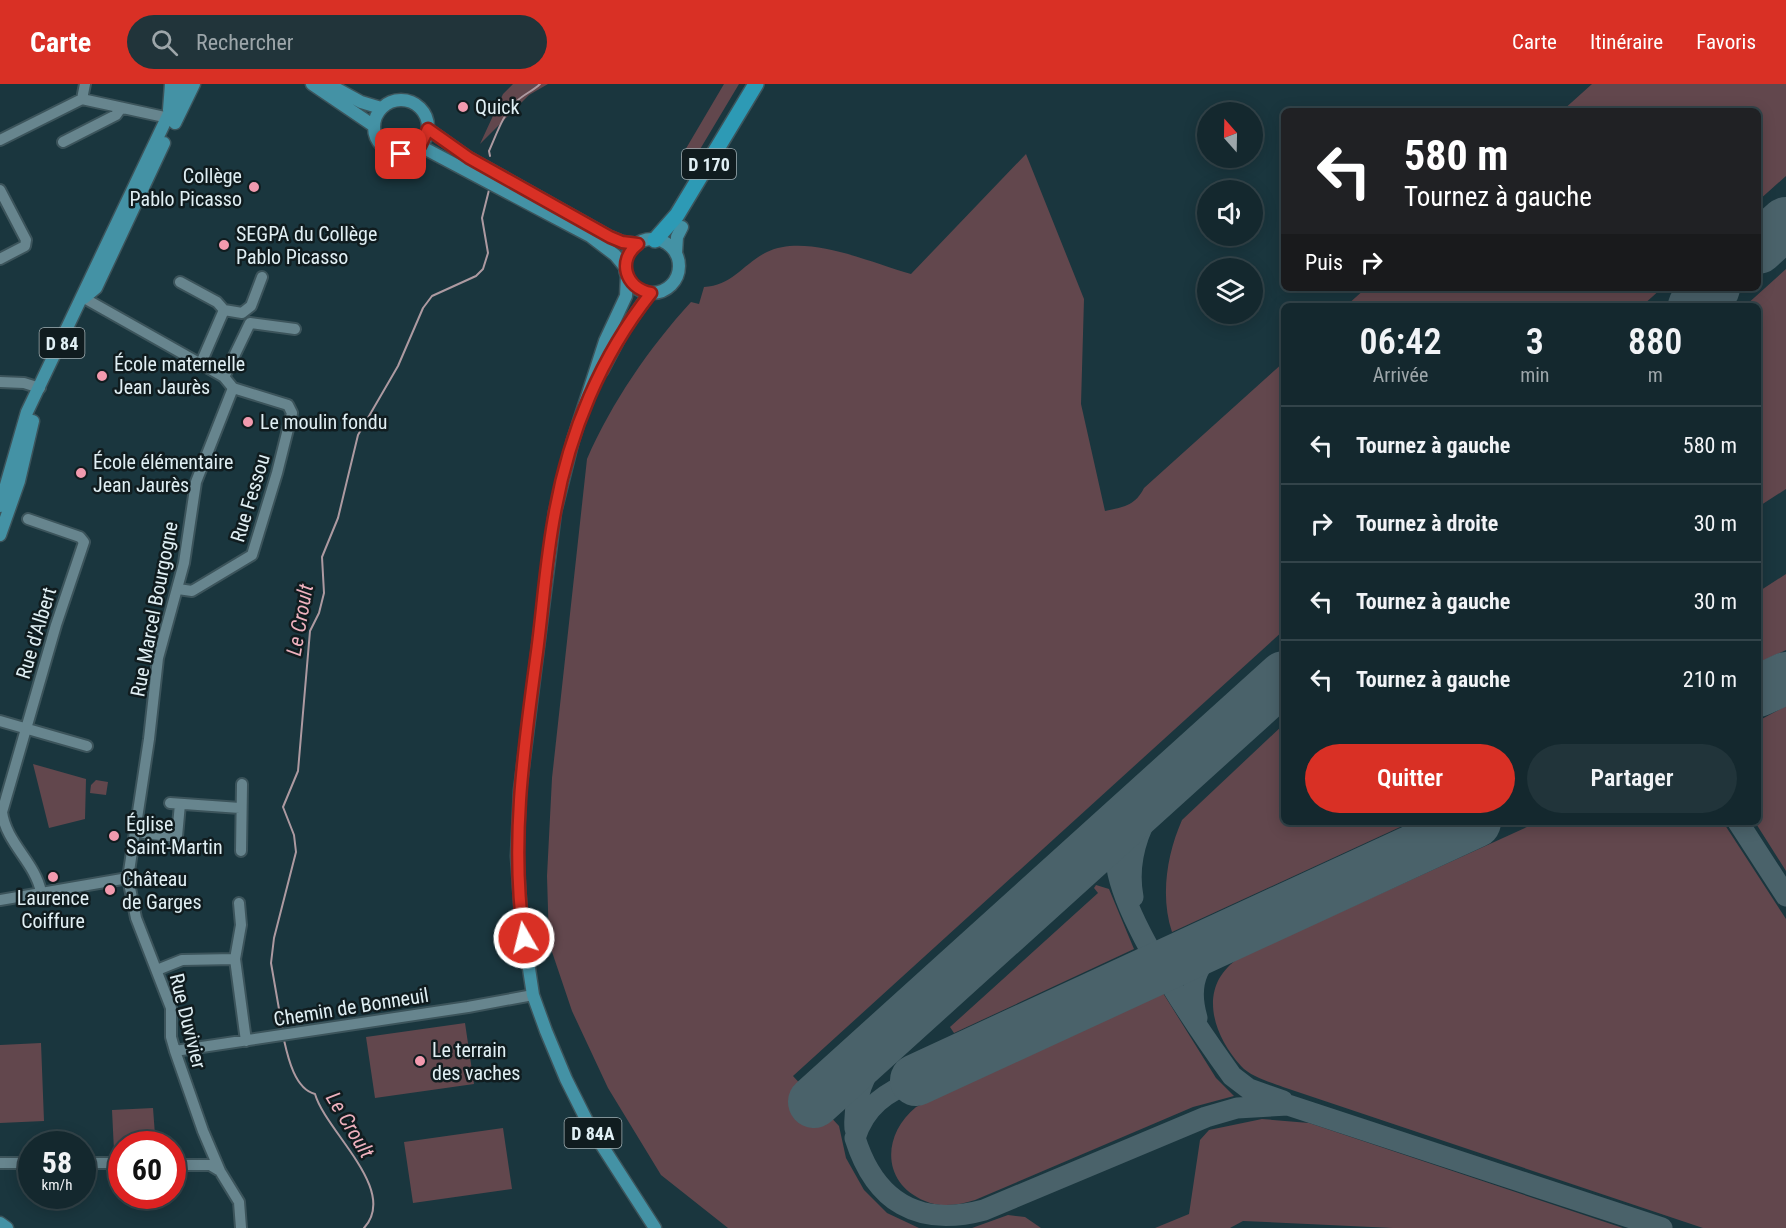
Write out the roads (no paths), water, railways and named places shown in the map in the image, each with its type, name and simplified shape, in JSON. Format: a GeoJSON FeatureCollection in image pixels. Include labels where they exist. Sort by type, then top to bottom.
{"type":"FeatureCollection","features":[{"type":"Feature","properties":{"kind":"highway","name":"D 170"},"geometry":{"type":"LineString","coordinates":[[655,240],[677,215],[756,84]]}},
{"type":"Feature","properties":{"kind":"highway","name":"D 170"},"geometry":{"type":"LineString","coordinates":[[682,227],[767,84]]}},
{"type":"Feature","properties":{"kind":"main road"},"geometry":{"type":"LineString","coordinates":[[169,118],[171,84]]}},
{"type":"Feature","properties":{"kind":"main road"},"geometry":{"type":"LineString","coordinates":[[189,87],[200,84]]}},
{"type":"Feature","properties":{"kind":"main road"},"geometry":{"type":"LineString","coordinates":[[312,84],[374,126]]}},
{"type":"Feature","properties":{"kind":"main road"},"geometry":{"type":"LineString","coordinates":[[328,84],[361,102],[381,108],[398,100],[411,102],[422,111],[428,129],[469,158],[610,237],[622,242],[638,244],[655,240],[671,247],[679,262],[677,277],[666,289],[651,293],[636,287],[615,255],[590,236],[420,146]]}},
{"type":"Feature","properties":{"kind":"main road","name":"D 84"},"geometry":{"type":"LineString","coordinates":[[0,506],[27,412],[35,401],[84,298],[87,284],[169,118],[189,87]]}},
{"type":"Feature","properties":{"kind":"main road","name":"D 84"},"geometry":{"type":"LineString","coordinates":[[84,298],[96,288],[189,87]]}},
{"type":"Feature","properties":{"kind":"main road"},"geometry":{"type":"LineString","coordinates":[[381,108],[374,126],[379,143],[393,153],[410,152],[420,146],[428,129]]}},
{"type":"Feature","properties":{"kind":"main road","name":"D 170"},"geometry":{"type":"LineString","coordinates":[[676,254],[676,244],[682,227]]}},
{"type":"Feature","properties":{"kind":"main road"},"geometry":{"type":"LineString","coordinates":[[626,271],[629,254],[638,244]]}},
{"type":"Feature","properties":{"kind":"main road","name":"D 84A"},"geometry":{"type":"LineString","coordinates":[[626,271],[626,296],[606,341],[573,440],[555,512],[520,790],[517,867],[533,994],[546,1031],[566,1079],[590,1127],[655,1228]]}},
{"type":"Feature","properties":{"kind":"main road","name":"D 84A"},"geometry":{"type":"LineString","coordinates":[[587,402],[623,331],[651,293]]}},
{"type":"Feature","properties":{"kind":"main road","name":"D 84"},"geometry":{"type":"LineString","coordinates":[[0,535],[28,449],[36,412],[35,401]]}},
{"type":"Feature","properties":{"kind":"main road","name":"D 84A"},"geometry":{"type":"LineString","coordinates":[[527,960],[546,1031]]}},
{"type":"Feature","properties":{"kind":"main road"},"geometry":{"type":"LineString","coordinates":[[0,1222],[8,1228]]}},
{"type":"Feature","properties":{"kind":"street"},"geometry":{"type":"LineString","coordinates":[[82,99],[85,84]]}},
{"type":"Feature","properties":{"kind":"street"},"geometry":{"type":"LineString","coordinates":[[0,140],[82,99],[169,118]]}},
{"type":"Feature","properties":{"kind":"street"},"geometry":{"type":"LineString","coordinates":[[63,142],[116,115],[121,108]]}},
{"type":"Feature","properties":{"kind":"street"},"geometry":{"type":"LineString","coordinates":[[0,190],[26,240],[26,246],[0,259]]}},
{"type":"Feature","properties":{"kind":"street"},"geometry":{"type":"LineString","coordinates":[[180,282],[217,302],[224,310],[242,313],[250,306],[262,277]]}},
{"type":"Feature","properties":{"kind":"street"},"geometry":{"type":"LineString","coordinates":[[84,298],[224,376],[232,388]]}},
{"type":"Feature","properties":{"kind":"street"},"geometry":{"type":"LineString","coordinates":[[201,363],[224,310]]}},
{"type":"Feature","properties":{"kind":"street"},"geometry":{"type":"LineString","coordinates":[[224,376],[250,323],[296,329]]}},
{"type":"Feature","properties":{"kind":"street"},"geometry":{"type":"LineString","coordinates":[[0,382],[24,383],[40,388]]}},
{"type":"Feature","properties":{"kind":"street","name":"Rue Fessou"},"geometry":{"type":"LineString","coordinates":[[178,589],[192,591],[252,555],[283,451],[292,413],[288,405],[232,388]]}},
{"type":"Feature","properties":{"kind":"street","name":"Rue Marcel Bourgogne"},"geometry":{"type":"LineString","coordinates":[[128,878],[158,658],[178,589],[196,482],[232,388]]}},
{"type":"Feature","properties":{"kind":"street","name":"Rue d'Albert"},"geometry":{"type":"LineString","coordinates":[[28,519],[80,537],[84,542],[56,625],[2,812],[9,836],[39,881],[41,892]]}},
{"type":"Feature","properties":{"kind":"street"},"geometry":{"type":"LineString","coordinates":[[0,721],[87,746]]}},
{"type":"Feature","properties":{"kind":"street"},"geometry":{"type":"LineString","coordinates":[[241,851],[242,784]]}},
{"type":"Feature","properties":{"kind":"street"},"geometry":{"type":"LineString","coordinates":[[136,832],[177,842],[175,803],[240,808]]}},
{"type":"Feature","properties":{"kind":"street"},"geometry":{"type":"LineString","coordinates":[[0,900],[128,878]]}},
{"type":"Feature","properties":{"kind":"street","name":"Rue Duvivier"},"geometry":{"type":"LineString","coordinates":[[128,878],[136,918],[171,1008],[171,1037],[175,1051],[203,1131],[220,1171],[239,1202],[241,1228]]}},
{"type":"Feature","properties":{"kind":"street"},"geometry":{"type":"LineString","coordinates":[[239,903],[241,925],[235,959],[246,1041]]}},
{"type":"Feature","properties":{"kind":"street"},"geometry":{"type":"LineString","coordinates":[[157,970],[182,960],[235,959]]}},
{"type":"Feature","properties":{"kind":"street","name":"Chemin de Bonneuil"},"geometry":{"type":"LineString","coordinates":[[175,1051],[468,1007],[533,994]]}},
{"type":"Feature","properties":{"kind":"street"},"geometry":{"type":"LineString","coordinates":[[0,1163],[18,1163]]}},
{"type":"Feature","properties":{"kind":"street"},"geometry":{"type":"LineString","coordinates":[[186,1165],[210,1165],[220,1171]]}},
{"type":"Feature","properties":{"kind":"waterway","name":"Le Croult"},"geometry":{"type":"LineString","coordinates":[[490,156],[489,151],[512,106],[540,84]]}},
{"type":"Feature","properties":{"kind":"waterway","name":"Le Croult"},"geometry":{"type":"LineString","coordinates":[[283,1032],[271,963],[274,938],[296,852],[294,835],[283,807],[298,771],[310,631],[319,613],[324,593],[322,557],[338,518],[358,435],[398,366],[423,308],[432,296],[476,276],[483,269],[488,253],[482,218],[489,190]]}},
{"type":"Feature","properties":{"kind":"waterway","name":"Le Croult"},"geometry":{"type":"LineString","coordinates":[[284,1040],[290,1064],[297,1079],[302,1086],[315,1094],[332,1126],[367,1179],[373,1196],[372,1213],[364,1228]]}},
{"type":"Feature","properties":{"kind":"place","name":"Quick"},"geometry":{"type":"Point","coordinates":[463,107]}},
{"type":"Feature","properties":{"kind":"place","name":"Collège Pablo Picasso"},"geometry":{"type":"Point","coordinates":[254,187]}},
{"type":"Feature","properties":{"kind":"place","name":"SEGPA du Collège Pablo Picasso"},"geometry":{"type":"Point","coordinates":[224,245]}},
{"type":"Feature","properties":{"kind":"place","name":"École maternelle Jean Jaurès"},"geometry":{"type":"Point","coordinates":[102,376]}},
{"type":"Feature","properties":{"kind":"place","name":"Le moulin fondu"},"geometry":{"type":"Point","coordinates":[248,422]}},
{"type":"Feature","properties":{"kind":"place","name":"École élémentaire Jean Jaurès"},"geometry":{"type":"Point","coordinates":[81,473]}},
{"type":"Feature","properties":{"kind":"place","name":"Église Saint-Martin"},"geometry":{"type":"Point","coordinates":[114,836]}},
{"type":"Feature","properties":{"kind":"place","name":"Laurence Coiffure"},"geometry":{"type":"Point","coordinates":[53,877]}},
{"type":"Feature","properties":{"kind":"place","name":"Château de Garges"},"geometry":{"type":"Point","coordinates":[110,890]}},
{"type":"Feature","properties":{"kind":"place","name":"Le terrain des vaches"},"geometry":{"type":"Point","coordinates":[420,1061]}}]}
